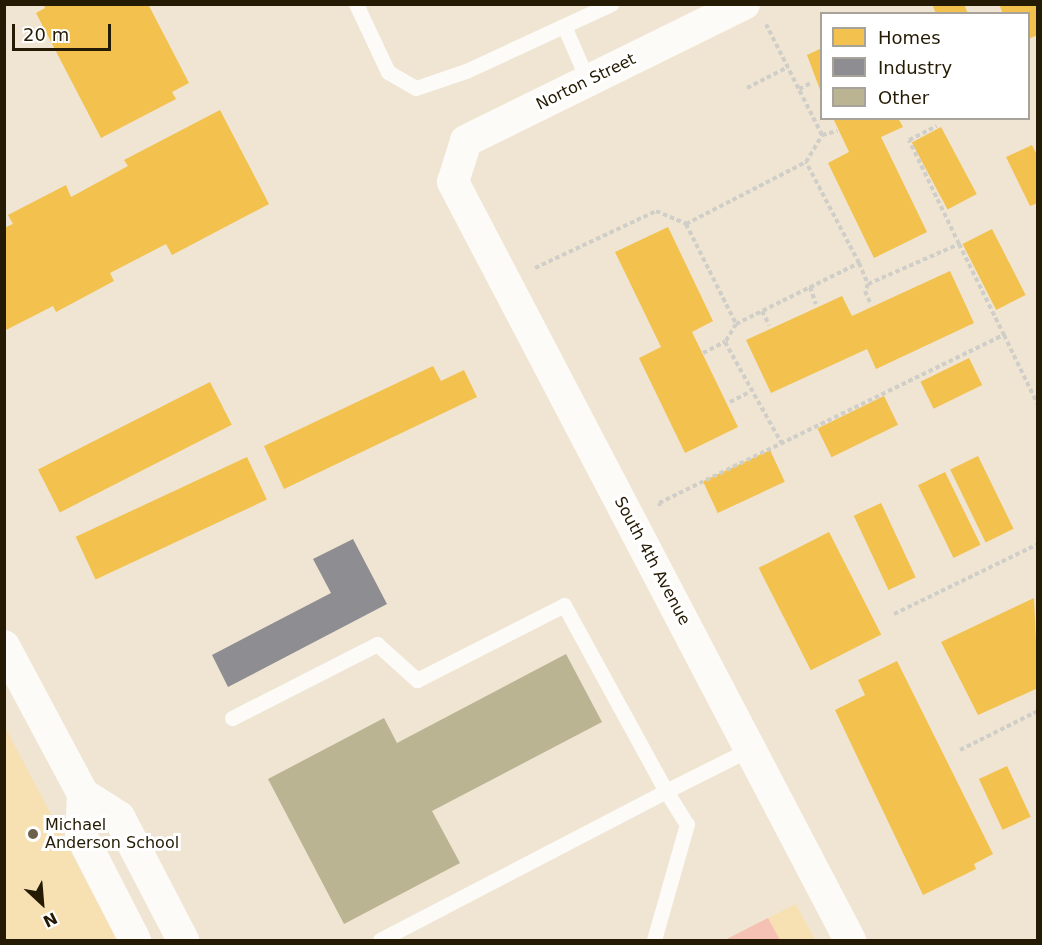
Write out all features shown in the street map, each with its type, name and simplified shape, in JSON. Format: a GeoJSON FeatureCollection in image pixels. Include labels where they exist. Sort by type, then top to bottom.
{"type":"FeatureCollection","features":[{"type":"Feature","properties":{"kind":"street","name":"Norton Street"},"geometry":{"type":"LineString","coordinates":[[453,182],[466,141],[588,81],[750,17]]}},
{"type":"Feature","properties":{"kind":"street","name":"South 4th Avenue"},"geometry":{"type":"LineString","coordinates":[[453,182],[850,940]]}},
{"type":"Feature","properties":{"kind":"street"},"geometry":{"type":"LineString","coordinates":[[4,646],[82,794],[81,835],[135,940]]}},
{"type":"Feature","properties":{"kind":"street"},"geometry":{"type":"LineString","coordinates":[[82,794],[119,817],[183,940]]}},
{"type":"Feature","properties":{"kind":"lane"},"geometry":{"type":"LineString","coordinates":[[356,4],[388,72],[416,88],[466,71],[611,4]]}},
{"type":"Feature","properties":{"kind":"lane"},"geometry":{"type":"LineString","coordinates":[[564,26],[588,81]]}},
{"type":"Feature","properties":{"kind":"lane"},"geometry":{"type":"LineString","coordinates":[[231,718],[377,644],[417,680],[564,605],[666,791],[687,824],[654,940]]}},
{"type":"Feature","properties":{"kind":"lane"},"geometry":{"type":"LineString","coordinates":[[381,940],[750,749]]}},
{"type":"Feature","properties":{"kind":"path"},"geometry":{"type":"LineString","coordinates":[[750,17],[766,24],[822,135]]}},
{"type":"Feature","properties":{"kind":"path"},"geometry":{"type":"LineString","coordinates":[[747,88],[788,67]]}},
{"type":"Feature","properties":{"kind":"path"},"geometry":{"type":"LineString","coordinates":[[799,89],[811,83]]}},
{"type":"Feature","properties":{"kind":"path"},"geometry":{"type":"LineString","coordinates":[[938,126],[909,140],[1038,405]]}},
{"type":"Feature","properties":{"kind":"path"},"geometry":{"type":"LineString","coordinates":[[686,224],[806,162],[822,135],[837,131]]}},
{"type":"Feature","properties":{"kind":"path"},"geometry":{"type":"LineString","coordinates":[[806,162],[868,284]]}},
{"type":"Feature","properties":{"kind":"path"},"geometry":{"type":"LineString","coordinates":[[535,268],[657,211],[686,224],[736,324]]}},
{"type":"Feature","properties":{"kind":"path"},"geometry":{"type":"LineString","coordinates":[[870,302],[865,291],[868,284],[959,244]]}},
{"type":"Feature","properties":{"kind":"path"},"geometry":{"type":"LineString","coordinates":[[530,258],[538,274]]}},
{"type":"Feature","properties":{"kind":"path"},"geometry":{"type":"LineString","coordinates":[[703,353],[725,342],[736,324],[859,263]]}},
{"type":"Feature","properties":{"kind":"path"},"geometry":{"type":"LineString","coordinates":[[810,287],[816,304]]}},
{"type":"Feature","properties":{"kind":"path"},"geometry":{"type":"LineString","coordinates":[[762,311],[769,325]]}},
{"type":"Feature","properties":{"kind":"path"},"geometry":{"type":"LineString","coordinates":[[659,503],[1004,336]]}},
{"type":"Feature","properties":{"kind":"path"},"geometry":{"type":"LineString","coordinates":[[725,342],[750,392],[781,442]]}},
{"type":"Feature","properties":{"kind":"path"},"geometry":{"type":"LineString","coordinates":[[730,402],[750,392]]}},
{"type":"Feature","properties":{"kind":"path"},"geometry":{"type":"LineString","coordinates":[[653,492],[664,513]]}},
{"type":"Feature","properties":{"kind":"path"},"geometry":{"type":"LineString","coordinates":[[894,614],[1038,544]]}},
{"type":"Feature","properties":{"kind":"path"},"geometry":{"type":"LineString","coordinates":[[960,750],[1038,711]]}},
{"type":"Feature","properties":{"kind":"shaded area","name":"Michael Anderson School"},"geometry":{"type":"Polygon","coordinates":[[[5,727],[117,940],[5,940],[5,727]]]}},
{"type":"Feature","properties":{"kind":"shaded area"},"geometry":{"type":"Polygon","coordinates":[[[796,904],[815,940],[725,940],[768,918],[796,904]]]}},
{"type":"Feature","properties":{"kind":"shaded area"},"geometry":{"type":"Polygon","coordinates":[[[768,918],[780,940],[725,940],[768,918]]]}},
{"type":"Feature","properties":{"kind":"building: Homes"},"geometry":{"type":"Polygon","coordinates":[[[43,4],[148,4],[189,83],[172,92],[176,99],[101,138],[36,13],[45,8],[43,4]]]}},
{"type":"Feature","properties":{"kind":"building: Homes"},"geometry":{"type":"Polygon","coordinates":[[[932,4],[964,4],[967,12],[935,12],[932,4]]]}},
{"type":"Feature","properties":{"kind":"building: Homes"},"geometry":{"type":"Polygon","coordinates":[[[999,4],[1038,4],[1038,35],[1030,38],[1030,12],[1002,12],[999,4]]]}},
{"type":"Feature","properties":{"kind":"building: Homes"},"geometry":{"type":"Polygon","coordinates":[[[820,49],[820,90],[807,55],[820,49]]]}},
{"type":"Feature","properties":{"kind":"building: Homes"},"geometry":{"type":"Polygon","coordinates":[[[220,110],[269,204],[172,255],[166,244],[110,273],[114,281],[56,312],[53,306],[4,331],[4,228],[13,224],[8,215],[66,185],[71,197],[128,166],[124,160],[220,110]]]}},
{"type":"Feature","properties":{"kind":"building: Homes"},"geometry":{"type":"Polygon","coordinates":[[[834,120],[899,120],[903,127],[881,137],[927,232],[874,258],[828,163],[849,152],[834,120]]]}},
{"type":"Feature","properties":{"kind":"building: Homes"},"geometry":{"type":"Polygon","coordinates":[[[941,127],[977,194],[948,210],[912,142],[941,127]]]}},
{"type":"Feature","properties":{"kind":"building: Homes"},"geometry":{"type":"Polygon","coordinates":[[[1032,145],[1038,157],[1038,203],[1030,206],[1006,157],[1032,145]]]}},
{"type":"Feature","properties":{"kind":"building: Homes"},"geometry":{"type":"Polygon","coordinates":[[[668,227],[713,321],[692,332],[738,427],[685,453],[639,358],[661,347],[615,252],[668,227]]]}},
{"type":"Feature","properties":{"kind":"building: Homes"},"geometry":{"type":"Polygon","coordinates":[[[992,229],[1026,295],[996,310],[963,244],[992,229]]]}},
{"type":"Feature","properties":{"kind":"building: Homes"},"geometry":{"type":"Polygon","coordinates":[[[950,271],[974,323],[876,369],[867,349],[771,393],[746,340],[842,296],[852,316],[950,271]]]}},
{"type":"Feature","properties":{"kind":"building: Homes"},"geometry":{"type":"Polygon","coordinates":[[[969,358],[982,385],[934,409],[920,382],[969,358]]]}},
{"type":"Feature","properties":{"kind":"building: Homes"},"geometry":{"type":"Polygon","coordinates":[[[433,366],[441,381],[464,370],[477,397],[284,489],[264,446],[433,366]]]}},
{"type":"Feature","properties":{"kind":"building: Homes"},"geometry":{"type":"Polygon","coordinates":[[[210,382],[232,425],[60,512],[38,470],[210,382]]]}},
{"type":"Feature","properties":{"kind":"building: Homes"},"geometry":{"type":"Polygon","coordinates":[[[884,396],[898,425],[832,457],[817,428],[884,396]]]}},
{"type":"Feature","properties":{"kind":"building: Homes"},"geometry":{"type":"Polygon","coordinates":[[[770,450],[785,482],[718,513],[703,481],[770,450]]]}},
{"type":"Feature","properties":{"kind":"building: Homes"},"geometry":{"type":"Polygon","coordinates":[[[978,456],[1014,529],[986,542],[950,470],[978,456]]]}},
{"type":"Feature","properties":{"kind":"building: Homes"},"geometry":{"type":"Polygon","coordinates":[[[247,457],[267,500],[96,579],[76,537],[247,457]]]}},
{"type":"Feature","properties":{"kind":"building: Homes"},"geometry":{"type":"Polygon","coordinates":[[[945,472],[981,545],[954,558],[918,485],[945,472]]]}},
{"type":"Feature","properties":{"kind":"building: Homes"},"geometry":{"type":"Polygon","coordinates":[[[881,503],[916,577],[888,590],[854,516],[881,503]]]}},
{"type":"Feature","properties":{"kind":"building: Homes"},"geometry":{"type":"Polygon","coordinates":[[[829,532],[881,634],[811,670],[759,568],[829,532]]]}},
{"type":"Feature","properties":{"kind":"building: Homes"},"geometry":{"type":"Polygon","coordinates":[[[1034,598],[1038,688],[978,715],[941,642],[1034,598]]]}},
{"type":"Feature","properties":{"kind":"building: Homes"},"geometry":{"type":"Polygon","coordinates":[[[897,661],[993,854],[974,864],[976,869],[923,895],[835,710],[865,695],[858,680],[897,661]]]}},
{"type":"Feature","properties":{"kind":"building: Homes"},"geometry":{"type":"Polygon","coordinates":[[[1007,766],[1031,817],[1003,830],[979,779],[1007,766]]]}},
{"type":"Feature","properties":{"kind":"building: Industry"},"geometry":{"type":"Polygon","coordinates":[[[353,539],[387,604],[228,687],[212,655],[331,593],[313,559],[353,539]]]}},
{"type":"Feature","properties":{"kind":"building: Other"},"geometry":{"type":"Polygon","coordinates":[[[566,654],[602,722],[432,811],[460,863],[344,924],[268,779],[384,718],[397,743],[566,654]]]}},
{"type":"Feature","properties":{"kind":"place","name":"Michael Anderson School"},"geometry":{"type":"Point","coordinates":[33,834]}}]}
